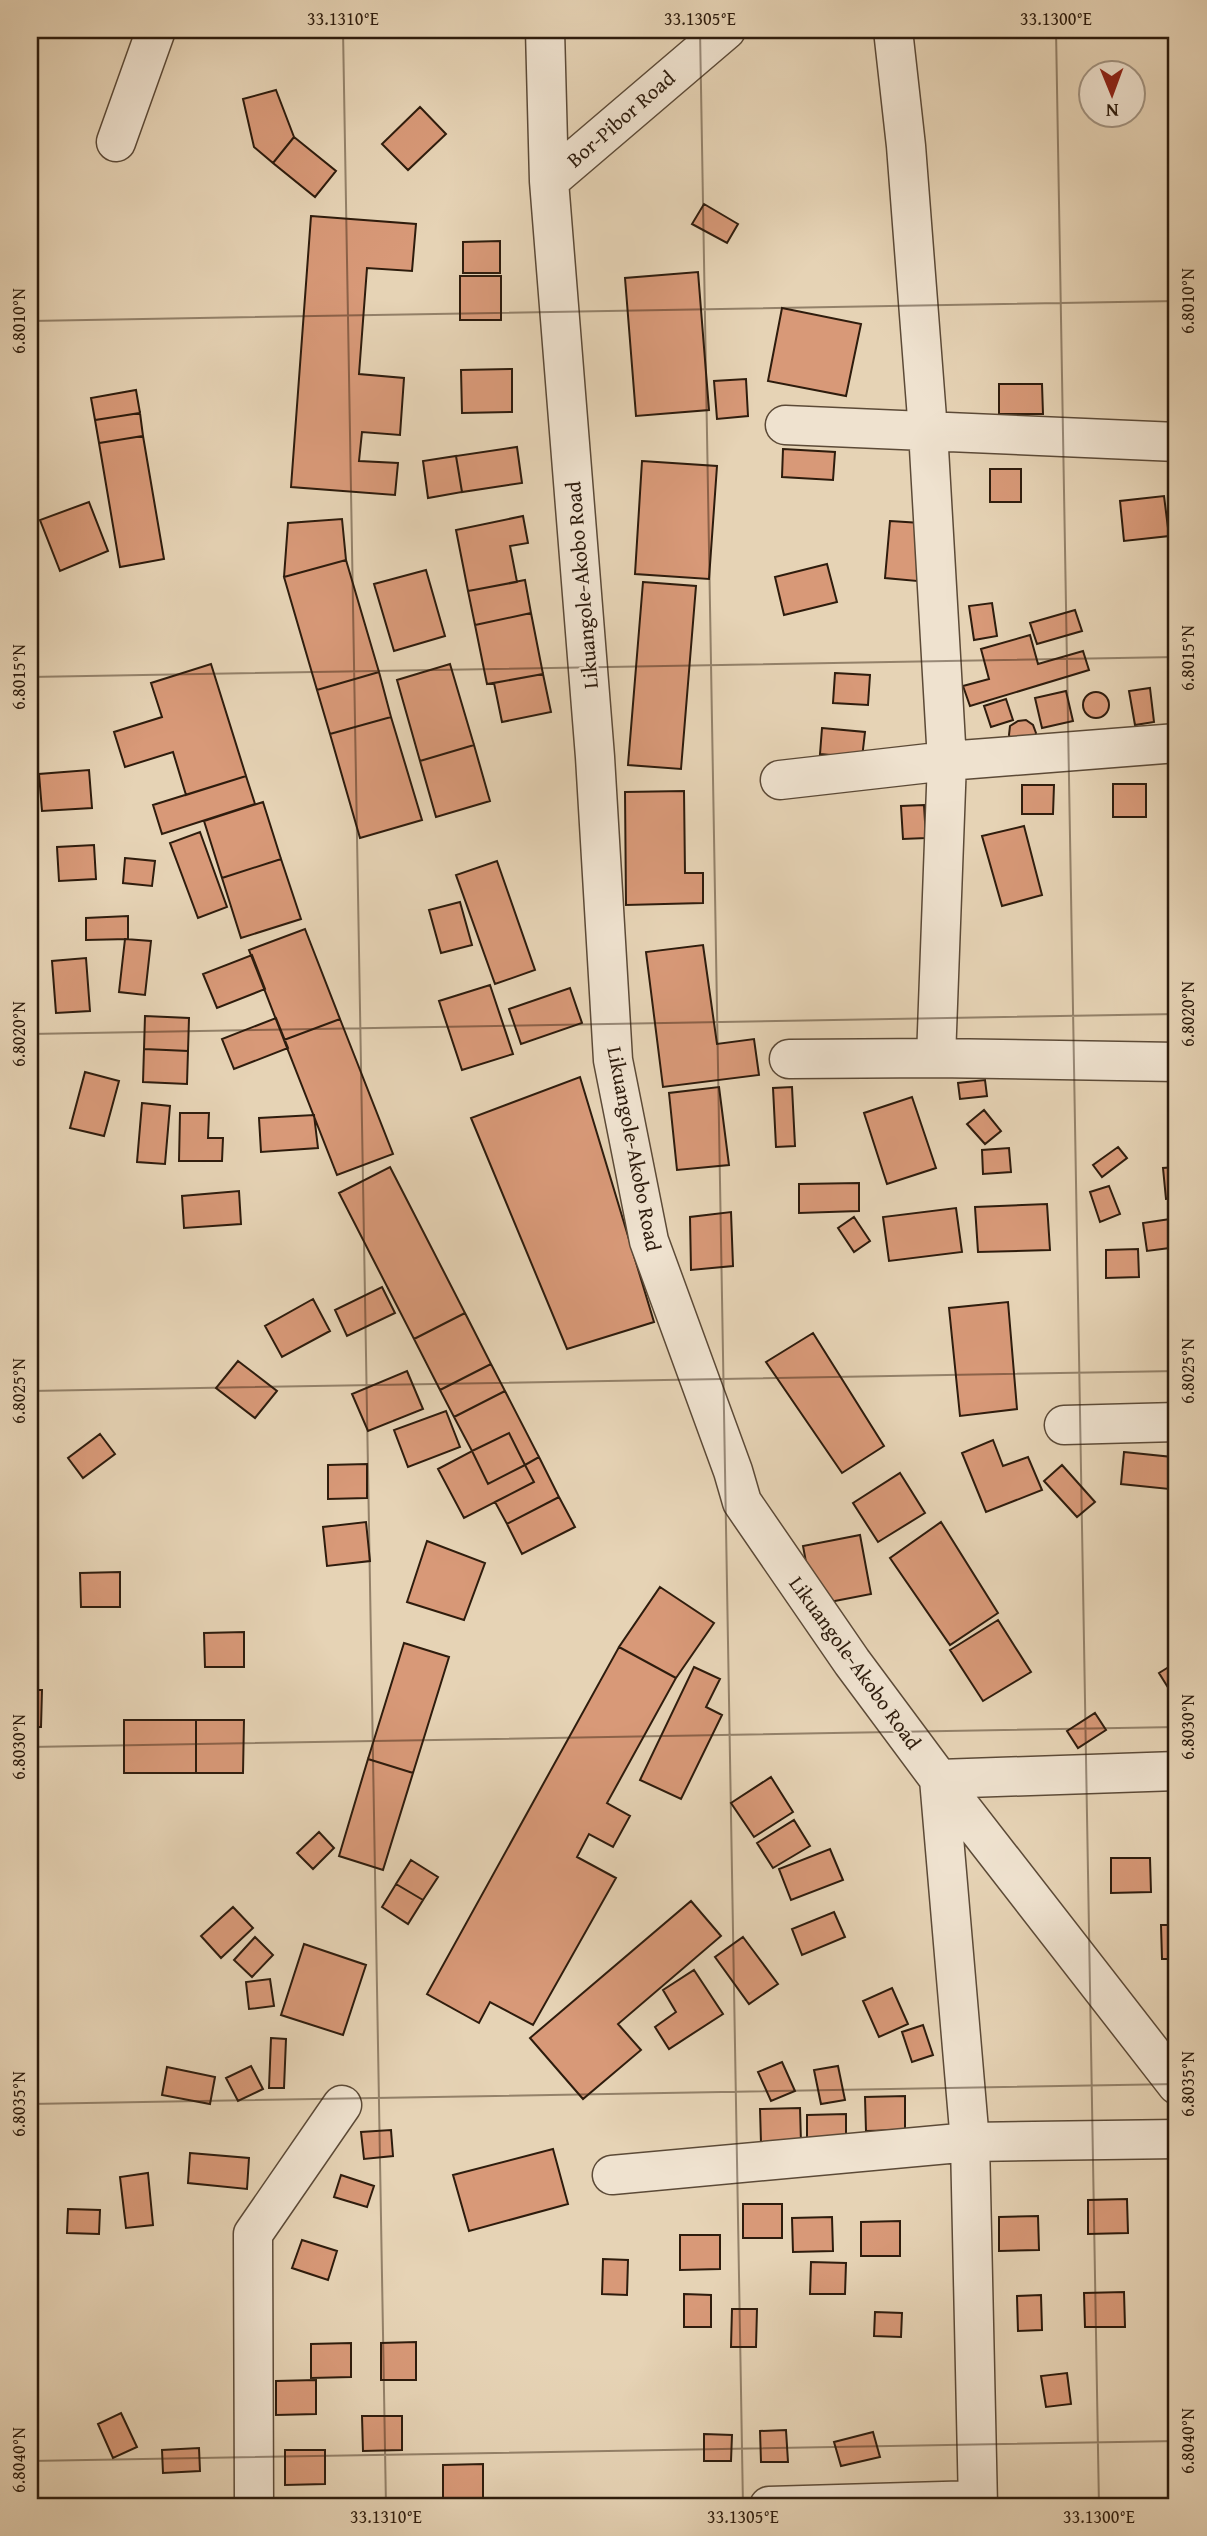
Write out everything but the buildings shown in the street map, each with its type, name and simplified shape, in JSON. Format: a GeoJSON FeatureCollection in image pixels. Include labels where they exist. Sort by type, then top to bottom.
{"type":"FeatureCollection","features":[{"type":"Feature","properties":{"kind":"street"},"geometry":{"type":"LineString","coordinates":[[116,142],[156,30]]}},
{"type":"Feature","properties":{"kind":"street","name":"Likuangole-Akobo Road"},"geometry":{"type":"LineString","coordinates":[[545,30],[549,181],[595,757],[613,1060],[649,1241],[742,1502],[852,1662],[939,1779],[1177,2085]]}},
{"type":"Feature","properties":{"kind":"street","name":"Bor-Pibor Road"},"geometry":{"type":"LineString","coordinates":[[549,181],[726,30]]}},
{"type":"Feature","properties":{"kind":"street"},"geometry":{"type":"LineString","coordinates":[[893,30],[906,146],[928,431],[947,761],[936,1058]]}},
{"type":"Feature","properties":{"kind":"street"},"geometry":{"type":"LineString","coordinates":[[785,425],[1177,442]]}},
{"type":"Feature","properties":{"kind":"street"},"geometry":{"type":"LineString","coordinates":[[780,780],[947,761],[1177,743]]}},
{"type":"Feature","properties":{"kind":"street"},"geometry":{"type":"LineString","coordinates":[[789,1059],[936,1058],[1177,1062]]}},
{"type":"Feature","properties":{"kind":"street"},"geometry":{"type":"LineString","coordinates":[[1064,1425],[1177,1422]]}},
{"type":"Feature","properties":{"kind":"street"},"geometry":{"type":"LineString","coordinates":[[769,2506],[978,2503],[970,2142],[939,1779],[1177,1771]]}},
{"type":"Feature","properties":{"kind":"street"},"geometry":{"type":"LineString","coordinates":[[254,2506],[253,2234],[342,2105]]}},
{"type":"Feature","properties":{"kind":"street"},"geometry":{"type":"LineString","coordinates":[[612,2175],[970,2142],[1177,2139]]}}]}
